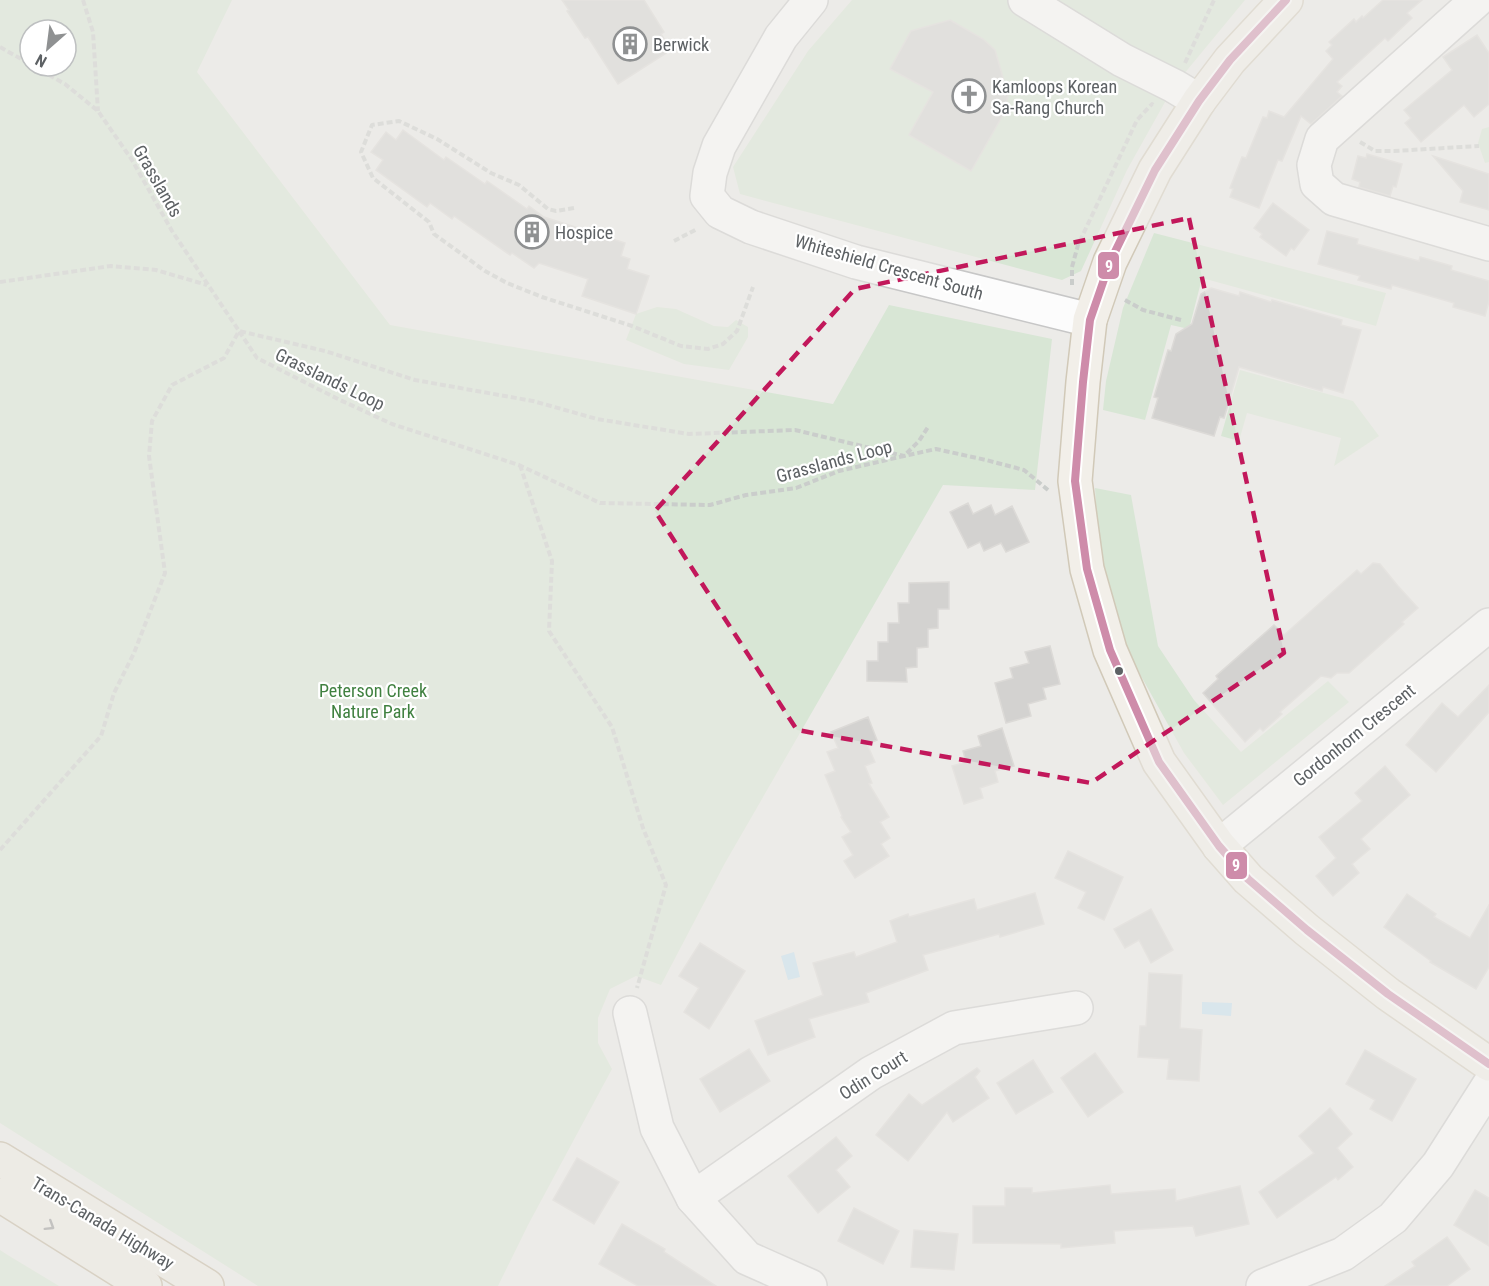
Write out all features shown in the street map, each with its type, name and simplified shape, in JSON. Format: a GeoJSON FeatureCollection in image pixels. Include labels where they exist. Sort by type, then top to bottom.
{"type":"FeatureCollection","features":[{"type":"Feature","properties":{"kind":"highway","name":"Trans-Canada Highway"},"geometry":{"type":"LineString","coordinates":[[0,1159],[207,1286]]}},
{"type":"Feature","properties":{"kind":"highway","name":"Trans-Canada Highway"},"geometry":{"type":"LineString","coordinates":[[0,1195],[146,1286]]}},
{"type":"Feature","properties":{"kind":"main road"},"geometry":{"type":"LineString","coordinates":[[1286,0],[1186,104],[1110,262],[1090,320],[1075,482],[1086,569],[1110,650],[1159,762],[1218,846],[1248,879],[1307,930],[1388,994],[1489,1064]]}},
{"type":"Feature","properties":{"kind":"street","name":"Whiteshield Crescent South"},"geometry":{"type":"LineString","coordinates":[[811,0],[781,37],[719,146],[710,173],[707,196],[720,212],[752,227],[856,262],[1090,320]]}},
{"type":"Feature","properties":{"kind":"street"},"geometry":{"type":"LineString","coordinates":[[1025,0],[1122,60],[1186,104]]}},
{"type":"Feature","properties":{"kind":"street"},"geometry":{"type":"LineString","coordinates":[[1480,3],[1322,140],[1314,165],[1317,184],[1334,199],[1489,244]]}},
{"type":"Feature","properties":{"kind":"street","name":"Gordonhorn Crescent"},"geometry":{"type":"LineString","coordinates":[[1218,846],[1489,625]]}},
{"type":"Feature","properties":{"kind":"street","name":"Odin Court"},"geometry":{"type":"LineString","coordinates":[[693,1198],[872,1073],[954,1028],[1076,1008]]}},
{"type":"Feature","properties":{"kind":"street"},"geometry":{"type":"LineString","coordinates":[[630,1013],[657,1128],[693,1198],[747,1258],[810,1286]]}},
{"type":"Feature","properties":{"kind":"street"},"geometry":{"type":"LineString","coordinates":[[1263,1286],[1343,1254],[1394,1218],[1438,1165],[1489,1085]]}},
{"type":"Feature","properties":{"kind":"path"},"geometry":{"type":"LineString","coordinates":[[83,0],[93,32],[98,111]]}},
{"type":"Feature","properties":{"kind":"path"},"geometry":{"type":"LineString","coordinates":[[1072,285],[1072,267],[1078,245],[1137,120],[1152,104],[1186,104],[1214,0]]}},
{"type":"Feature","properties":{"kind":"path","name":"Grasslands"},"geometry":{"type":"LineString","coordinates":[[0,47],[18,57]]}},
{"type":"Feature","properties":{"kind":"path","name":"Grasslands"},"geometry":{"type":"LineString","coordinates":[[55,78],[98,111],[132,159],[172,231],[239,331]]}},
{"type":"Feature","properties":{"kind":"path"},"geometry":{"type":"LineString","coordinates":[[574,208],[556,212],[548,209],[519,185],[491,172],[437,139],[399,121],[372,125],[361,152],[373,178],[429,222],[434,234],[485,271],[542,297],[632,326],[681,346],[708,350],[723,344],[737,331],[753,287]]}},
{"type":"Feature","properties":{"kind":"path"},"geometry":{"type":"LineString","coordinates":[[1339,124],[1363,145],[1375,151],[1479,146]]}},
{"type":"Feature","properties":{"kind":"path"},"geometry":{"type":"LineString","coordinates":[[674,241],[697,229]]}},
{"type":"Feature","properties":{"kind":"path"},"geometry":{"type":"LineString","coordinates":[[0,282],[111,266],[156,270],[208,286]]}},
{"type":"Feature","properties":{"kind":"path"},"geometry":{"type":"LineString","coordinates":[[1121,298],[1143,310],[1181,320]]}},
{"type":"Feature","properties":{"kind":"path"},"geometry":{"type":"LineString","coordinates":[[0,850],[101,736],[114,693],[134,652],[165,573],[149,456],[152,421],[172,385],[224,358],[239,331],[326,351],[415,380],[533,401],[597,419],[689,434],[795,430],[904,456],[936,449],[1024,470],[1049,491]]}},
{"type":"Feature","properties":{"kind":"path","name":"Grasslands Loop"},"geometry":{"type":"LineString","coordinates":[[239,331],[257,358],[338,399],[392,424],[519,465],[600,503],[710,505],[747,495],[796,488],[839,471],[904,456],[919,441],[928,427]]}},
{"type":"Feature","properties":{"kind":"path"},"geometry":{"type":"LineString","coordinates":[[519,465],[552,561],[549,631],[612,727],[643,828],[666,885],[630,1013]]}},
{"type":"Feature","properties":{"kind":"highlighted area"},"geometry":{"type":"Polygon","coordinates":[[[1189,218],[1284,653],[1091,783],[797,730],[655,511],[855,289],[1189,218]]]}},
{"type":"Feature","properties":{"kind":"green space","name":"Peterson Creek Nature Park"},"geometry":{"type":"Polygon","coordinates":[[[0,0],[232,0],[197,72],[390,325],[833,404],[889,305],[1052,339],[1035,490],[943,485],[725,863],[661,985],[636,976],[610,989],[598,1018],[598,1043],[612,1069],[528,1225],[498,1286],[258,1286],[0,1123],[0,0]]]}},
{"type":"Feature","properties":{"kind":"green space"},"geometry":{"type":"Polygon","coordinates":[[[852,0],[1245,0],[1174,86],[1127,170],[1081,271],[1062,280],[740,194],[733,167],[808,51],[852,0]]]}},
{"type":"Feature","properties":{"kind":"green space"},"geometry":{"type":"Polygon","coordinates":[[[1489,127],[1489,162],[1485,163],[1478,143],[1482,129],[1489,127]]]}},
{"type":"Feature","properties":{"kind":"green space"},"geometry":{"type":"Polygon","coordinates":[[[1154,233],[1386,293],[1376,326],[1202,278],[1189,329],[1171,325],[1145,420],[1103,410],[1106,381],[1123,308],[1154,233]]]}},
{"type":"Feature","properties":{"kind":"green space"},"geometry":{"type":"Polygon","coordinates":[[[657,307],[676,309],[714,326],[728,327],[736,320],[748,327],[748,337],[729,370],[684,364],[626,340],[636,314],[657,307]]]}},
{"type":"Feature","properties":{"kind":"green space"},"geometry":{"type":"Polygon","coordinates":[[[1240,370],[1353,401],[1379,436],[1334,466],[1341,438],[1247,413],[1239,441],[1221,436],[1240,370]]]}},
{"type":"Feature","properties":{"kind":"green space"},"geometry":{"type":"Polygon","coordinates":[[[1095,488],[1131,495],[1158,646],[1194,700],[1241,752],[1328,681],[1349,702],[1223,805],[1184,753],[1122,642],[1100,567],[1095,488]]]}},
{"type":"Feature","properties":{"kind":"green space"},"geometry":{"type":"Polygon","coordinates":[[[0,1250],[6,1254],[59,1286],[0,1286],[0,1250]]]}},
{"type":"Feature","properties":{"kind":"water"},"geometry":{"type":"Polygon","coordinates":[[[794,952],[800,977],[788,980],[781,956],[794,952]]]}},
{"type":"Feature","properties":{"kind":"water"},"geometry":{"type":"Polygon","coordinates":[[[1202,1002],[1232,1003],[1231,1016],[1202,1014],[1202,1002]]]}},
{"type":"Feature","properties":{"kind":"building","name":"Berwick"},"geometry":{"type":"Polygon","coordinates":[[[562,0],[644,0],[664,32],[661,34],[671,50],[618,84],[588,37],[585,38],[567,11],[569,10],[562,0]]]}},
{"type":"Feature","properties":{"kind":"building"},"geometry":{"type":"Polygon","coordinates":[[[1383,0],[1422,0],[1407,13],[1412,18],[1388,41],[1385,38],[1337,82],[1342,86],[1337,92],[1342,96],[1311,124],[1301,116],[1282,161],[1278,160],[1259,208],[1230,197],[1233,189],[1230,188],[1242,157],[1246,158],[1263,117],[1267,118],[1269,111],[1284,117],[1333,59],[1326,51],[1332,45],[1329,42],[1354,19],[1356,22],[1362,16],[1363,18],[1383,0]]]}},
{"type":"Feature","properties":{"kind":"building","name":"Kamloops Korean Sa-Rang Church"},"geometry":{"type":"Polygon","coordinates":[[[950,20],[983,39],[995,50],[1008,95],[1004,113],[971,171],[909,135],[933,92],[890,69],[911,31],[950,20]]]}},
{"type":"Feature","properties":{"kind":"building"},"geometry":{"type":"Polygon","coordinates":[[[1477,35],[1489,53],[1489,104],[1474,117],[1464,105],[1421,142],[1405,123],[1411,118],[1404,110],[1452,70],[1443,57],[1477,35]]]}},
{"type":"Feature","properties":{"kind":"building","name":"Hospice"},"geometry":{"type":"Polygon","coordinates":[[[403,130],[444,160],[446,157],[485,184],[487,181],[527,209],[529,206],[544,217],[625,243],[621,256],[630,259],[627,269],[649,276],[636,314],[582,296],[588,279],[539,263],[534,268],[512,253],[510,255],[454,216],[452,219],[430,203],[427,207],[376,170],[383,160],[371,152],[386,132],[396,140],[403,130]]]}},
{"type":"Feature","properties":{"kind":"building"},"geometry":{"type":"Polygon","coordinates":[[[1367,154],[1402,164],[1396,187],[1393,186],[1390,196],[1359,187],[1360,182],[1352,179],[1358,156],[1366,158],[1367,154]]]}},
{"type":"Feature","properties":{"kind":"building"},"geometry":{"type":"Polygon","coordinates":[[[1433,156],[1489,174],[1489,210],[1460,202],[1463,191],[1433,156]]]}},
{"type":"Feature","properties":{"kind":"building"},"geometry":{"type":"Polygon","coordinates":[[[1273,203],[1309,230],[1294,250],[1291,248],[1286,256],[1260,237],[1262,234],[1254,228],[1273,203]]]}},
{"type":"Feature","properties":{"kind":"building"},"geometry":{"type":"Polygon","coordinates":[[[1327,231],[1358,239],[1357,244],[1419,261],[1420,257],[1452,266],[1451,270],[1489,281],[1489,301],[1485,316],[1453,307],[1454,303],[1392,285],[1391,289],[1358,280],[1360,276],[1318,264],[1327,231]]]}},
{"type":"Feature","properties":{"kind":"building"},"geometry":{"type":"Polygon","coordinates":[[[1211,288],[1239,296],[1240,292],[1271,302],[1272,300],[1342,320],[1341,325],[1361,330],[1343,393],[1323,387],[1322,391],[1239,367],[1224,418],[1220,417],[1214,436],[1152,418],[1158,398],[1154,397],[1168,350],[1171,351],[1176,334],[1192,324],[1201,294],[1211,288]]]}},
{"type":"Feature","properties":{"kind":"building"},"geometry":{"type":"Polygon","coordinates":[[[968,503],[973,514],[991,505],[995,515],[1012,506],[1029,542],[1006,552],[1001,543],[984,551],[980,542],[968,548],[950,512],[968,503]]]}},
{"type":"Feature","properties":{"kind":"building"},"geometry":{"type":"Polygon","coordinates":[[[1373,563],[1380,564],[1418,608],[1402,622],[1404,624],[1349,673],[1337,673],[1331,678],[1321,676],[1280,712],[1282,714],[1263,731],[1260,728],[1245,742],[1203,693],[1218,679],[1216,676],[1274,625],[1284,635],[1357,570],[1361,574],[1373,563]]]}},
{"type":"Feature","properties":{"kind":"building"},"geometry":{"type":"Polygon","coordinates":[[[949,582],[949,609],[938,609],[938,628],[928,629],[928,647],[917,648],[917,667],[906,668],[907,682],[867,681],[867,661],[878,661],[878,642],[888,642],[888,623],[899,623],[898,603],[909,603],[909,583],[949,582]]]}},
{"type":"Feature","properties":{"kind":"building"},"geometry":{"type":"Polygon","coordinates":[[[1050,646],[1060,684],[1043,688],[1046,699],[1028,704],[1031,716],[1006,723],[995,683],[1013,678],[1010,668],[1029,663],[1025,652],[1050,646]]]}},
{"type":"Feature","properties":{"kind":"building"},"geometry":{"type":"Polygon","coordinates":[[[1489,685],[1489,712],[1436,772],[1406,745],[1442,703],[1458,717],[1489,685]]]}},
{"type":"Feature","properties":{"kind":"building"},"geometry":{"type":"Polygon","coordinates":[[[868,717],[877,740],[867,744],[875,762],[865,766],[872,783],[869,784],[889,817],[880,822],[890,838],[881,844],[889,856],[855,878],[844,861],[853,855],[842,837],[851,832],[841,817],[825,775],[835,771],[827,752],[838,748],[831,732],[868,717]]]}},
{"type":"Feature","properties":{"kind":"building"},"geometry":{"type":"Polygon","coordinates":[[[1002,728],[1014,766],[995,771],[998,782],[980,788],[983,798],[964,804],[952,766],[966,762],[963,751],[981,746],[978,736],[1002,728]]]}},
{"type":"Feature","properties":{"kind":"building"},"geometry":{"type":"Polygon","coordinates":[[[1385,766],[1410,795],[1361,839],[1370,849],[1352,864],[1359,873],[1333,896],[1316,876],[1336,858],[1319,837],[1362,801],[1355,793],[1385,766]]]}},
{"type":"Feature","properties":{"kind":"building"},"geometry":{"type":"Polygon","coordinates":[[[1068,851],[1123,877],[1104,920],[1078,908],[1086,892],[1055,878],[1068,851]]]}},
{"type":"Feature","properties":{"kind":"building"},"geometry":{"type":"Polygon","coordinates":[[[1035,893],[1044,924],[923,955],[928,970],[866,993],[869,1002],[809,1019],[815,1037],[768,1055],[755,1021],[823,995],[813,963],[854,952],[856,957],[897,942],[890,921],[908,914],[909,917],[974,899],[977,910],[1035,893]]]}},
{"type":"Feature","properties":{"kind":"building"},"geometry":{"type":"Polygon","coordinates":[[[1407,894],[1436,914],[1434,917],[1470,938],[1489,905],[1489,967],[1476,989],[1430,962],[1384,927],[1407,894]]]}},
{"type":"Feature","properties":{"kind":"building"},"geometry":{"type":"Polygon","coordinates":[[[1151,909],[1173,950],[1151,963],[1139,940],[1125,948],[1114,929],[1151,909]]]}},
{"type":"Feature","properties":{"kind":"building"},"geometry":{"type":"Polygon","coordinates":[[[700,943],[745,971],[709,1029],[684,1012],[699,988],[679,976],[700,943]]]}},
{"type":"Feature","properties":{"kind":"building"},"geometry":{"type":"Polygon","coordinates":[[[1149,973],[1182,975],[1180,1028],[1202,1030],[1199,1081],[1167,1079],[1169,1059],[1138,1057],[1140,1026],[1146,1026],[1149,973]]]}},
{"type":"Feature","properties":{"kind":"building"},"geometry":{"type":"Polygon","coordinates":[[[749,1049],[770,1081],[720,1112],[700,1079],[749,1049]]]}},
{"type":"Feature","properties":{"kind":"building"},"geometry":{"type":"Polygon","coordinates":[[[1365,1050],[1416,1079],[1392,1121],[1370,1109],[1375,1100],[1346,1084],[1365,1050]]]}},
{"type":"Feature","properties":{"kind":"building"},"geometry":{"type":"Polygon","coordinates":[[[1095,1053],[1123,1092],[1088,1117],[1061,1078],[1095,1053]]]}},
{"type":"Feature","properties":{"kind":"building"},"geometry":{"type":"Polygon","coordinates":[[[1033,1060],[1053,1092],[1016,1114],[997,1083],[1033,1060]]]}},
{"type":"Feature","properties":{"kind":"building"},"geometry":{"type":"Polygon","coordinates":[[[977,1068],[980,1071],[975,1077],[989,1098],[953,1122],[947,1112],[908,1161],[876,1135],[909,1094],[922,1105],[977,1068]]]}},
{"type":"Feature","properties":{"kind":"building"},"geometry":{"type":"Polygon","coordinates":[[[1330,1108],[1352,1134],[1337,1148],[1353,1167],[1338,1180],[1336,1177],[1277,1218],[1259,1192],[1314,1153],[1299,1136],[1330,1108]]]}},
{"type":"Feature","properties":{"kind":"building"},"geometry":{"type":"Polygon","coordinates":[[[836,1137],[852,1156],[836,1170],[850,1187],[818,1213],[788,1176],[836,1137]]]}},
{"type":"Feature","properties":{"kind":"building"},"geometry":{"type":"Polygon","coordinates":[[[577,1158],[619,1182],[594,1224],[553,1200],[577,1158]]]}},
{"type":"Feature","properties":{"kind":"building"},"geometry":{"type":"Polygon","coordinates":[[[1110,1185],[1111,1194],[1175,1189],[1176,1201],[1240,1186],[1249,1224],[1196,1236],[1193,1226],[1114,1231],[1115,1243],[1061,1248],[1061,1244],[973,1243],[973,1206],[1005,1206],[1005,1188],[1032,1188],[1032,1193],[1110,1185]]]}},
{"type":"Feature","properties":{"kind":"building"},"geometry":{"type":"Polygon","coordinates":[[[1475,1190],[1489,1198],[1489,1246],[1454,1225],[1475,1190]]]}},
{"type":"Feature","properties":{"kind":"building"},"geometry":{"type":"Polygon","coordinates":[[[854,1208],[899,1231],[883,1264],[838,1241],[854,1208]]]}},
{"type":"Feature","properties":{"kind":"building"},"geometry":{"type":"Polygon","coordinates":[[[622,1224],[665,1249],[664,1252],[716,1286],[638,1286],[599,1264],[622,1224]]]}},
{"type":"Feature","properties":{"kind":"building"},"geometry":{"type":"Polygon","coordinates":[[[914,1230],[958,1234],[954,1270],[911,1267],[914,1230]]]}},
{"type":"Feature","properties":{"kind":"building"},"geometry":{"type":"Polygon","coordinates":[[[1447,1237],[1470,1269],[1447,1286],[1385,1286],[1415,1266],[1412,1262],[1447,1237]]]}},
{"type":"Feature","properties":{"kind":"transit line","name":"9"},"geometry":{"type":"LineString","coordinates":[[1286,0],[1230,60],[1199,101],[1155,170],[1110,262],[1090,320],[1075,481],[1087,569],[1110,650],[1159,762],[1219,846],[1248,879],[1307,930],[1388,994],[1489,1064]]}},
{"type":"Feature","properties":{"kind":"place","name":"Berwick"},"geometry":{"type":"Point","coordinates":[630,44]}},
{"type":"Feature","properties":{"kind":"place","name":"Kamloops Korean Sa-Rang Church"},"geometry":{"type":"Point","coordinates":[969,96]}},
{"type":"Feature","properties":{"kind":"place","name":"Hospice"},"geometry":{"type":"Point","coordinates":[532,232]}}]}
